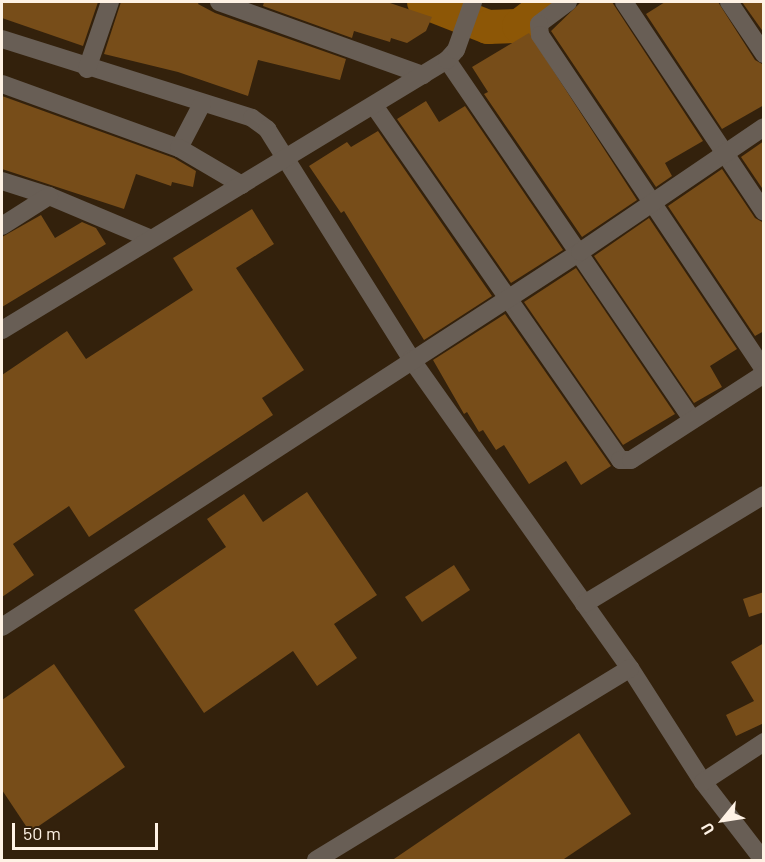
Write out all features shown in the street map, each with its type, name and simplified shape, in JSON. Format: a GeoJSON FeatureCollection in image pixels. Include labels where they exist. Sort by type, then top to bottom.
{"type":"FeatureCollection","features":[{"type":"Feature","properties":{"kind":"street"},"geometry":{"type":"LineString","coordinates":[[87,69],[110,2]]}},
{"type":"Feature","properties":{"kind":"street"},"geometry":{"type":"LineString","coordinates":[[219,2],[423,75]]}},
{"type":"Feature","properties":{"kind":"street"},"geometry":{"type":"LineString","coordinates":[[2,330],[149,238],[375,106],[452,55],[473,2]]}},
{"type":"Feature","properties":{"kind":"street"},"geometry":{"type":"LineString","coordinates":[[568,2],[543,19],[540,35],[655,203],[764,369]]}},
{"type":"Feature","properties":{"kind":"street"},"geometry":{"type":"LineString","coordinates":[[624,2],[764,212]]}},
{"type":"Feature","properties":{"kind":"street"},"geometry":{"type":"LineString","coordinates":[[729,2],[764,54]]}},
{"type":"Feature","properties":{"kind":"street"},"geometry":{"type":"LineString","coordinates":[[2,39],[87,69],[252,118],[272,135],[411,359],[630,668],[703,782],[763,861]]}},
{"type":"Feature","properties":{"kind":"street"},"geometry":{"type":"LineString","coordinates":[[452,55],[580,252],[692,418]]}},
{"type":"Feature","properties":{"kind":"street"},"geometry":{"type":"LineString","coordinates":[[2,84],[179,148],[242,185]]}},
{"type":"Feature","properties":{"kind":"street"},"geometry":{"type":"LineString","coordinates":[[179,148],[202,104]]}},
{"type":"Feature","properties":{"kind":"street"},"geometry":{"type":"LineString","coordinates":[[375,106],[620,460],[631,460],[692,418],[764,374]]}},
{"type":"Feature","properties":{"kind":"street"},"geometry":{"type":"LineString","coordinates":[[2,627],[411,359],[655,203],[725,151],[764,127]]}},
{"type":"Feature","properties":{"kind":"street"},"geometry":{"type":"LineString","coordinates":[[2,182],[49,196],[149,238]]}},
{"type":"Feature","properties":{"kind":"street"},"geometry":{"type":"LineString","coordinates":[[2,226],[49,196]]}},
{"type":"Feature","properties":{"kind":"street"},"geometry":{"type":"LineString","coordinates":[[584,604],[764,495]]}},
{"type":"Feature","properties":{"kind":"street"},"geometry":{"type":"LineString","coordinates":[[316,861],[630,668]]}},
{"type":"Feature","properties":{"kind":"street"},"geometry":{"type":"LineString","coordinates":[[703,782],[764,742]]}},
{"type":"Feature","properties":{"kind":"building"},"geometry":{"type":"Polygon","coordinates":[[[2,2],[98,2],[83,46],[2,18],[2,2]]]}},
{"type":"Feature","properties":{"kind":"building"},"geometry":{"type":"Polygon","coordinates":[[[121,2],[199,2],[198,4],[215,13],[346,59],[340,80],[258,60],[248,96],[178,72],[104,54],[121,2]]]}},
{"type":"Feature","properties":{"kind":"building"},"geometry":{"type":"Polygon","coordinates":[[[264,2],[387,2],[432,17],[426,31],[407,43],[391,38],[390,42],[354,31],[352,38],[263,6],[264,2]]]}},
{"type":"Feature","properties":{"kind":"building"},"geometry":{"type":"Polygon","coordinates":[[[581,2],[612,2],[703,141],[665,163],[672,176],[656,187],[551,31],[581,2]]]}},
{"type":"Feature","properties":{"kind":"building"},"geometry":{"type":"Polygon","coordinates":[[[665,2],[718,2],[755,60],[764,65],[764,105],[722,129],[646,14],[665,2]]]}},
{"type":"Feature","properties":{"kind":"building"},"geometry":{"type":"Polygon","coordinates":[[[742,2],[764,2],[764,33],[742,2]]]}},
{"type":"Feature","properties":{"kind":"building"},"geometry":{"type":"Polygon","coordinates":[[[529,33],[637,200],[582,237],[484,94],[488,92],[472,67],[529,33]]]}},
{"type":"Feature","properties":{"kind":"building"},"geometry":{"type":"Polygon","coordinates":[[[2,96],[174,158],[196,171],[193,187],[172,182],[171,186],[136,174],[124,209],[2,169],[2,96]]]}},
{"type":"Feature","properties":{"kind":"building"},"geometry":{"type":"Polygon","coordinates":[[[426,101],[439,122],[465,106],[563,250],[511,283],[397,119],[426,101]]]}},
{"type":"Feature","properties":{"kind":"building"},"geometry":{"type":"Polygon","coordinates":[[[378,131],[492,296],[424,340],[344,211],[341,213],[309,166],[347,142],[351,147],[378,131]]]}},
{"type":"Feature","properties":{"kind":"building"},"geometry":{"type":"Polygon","coordinates":[[[764,141],[764,191],[741,157],[764,141]]]}},
{"type":"Feature","properties":{"kind":"building"},"geometry":{"type":"Polygon","coordinates":[[[722,169],[755,218],[764,223],[764,331],[755,336],[668,206],[722,169]]]}},
{"type":"Feature","properties":{"kind":"building"},"geometry":{"type":"Polygon","coordinates":[[[252,209],[274,244],[236,268],[304,370],[262,398],[273,415],[89,537],[69,506],[13,544],[34,575],[2,597],[2,375],[67,331],[86,359],[193,290],[173,258],[252,209]]]}},
{"type":"Feature","properties":{"kind":"building"},"geometry":{"type":"Polygon","coordinates":[[[41,215],[55,238],[82,222],[96,228],[106,244],[2,307],[2,237],[41,215]]]}},
{"type":"Feature","properties":{"kind":"building"},"geometry":{"type":"Polygon","coordinates":[[[649,218],[737,349],[710,366],[722,387],[694,403],[594,256],[649,218]]]}},
{"type":"Feature","properties":{"kind":"building"},"geometry":{"type":"Polygon","coordinates":[[[576,268],[675,414],[623,445],[524,302],[576,268]]]}},
{"type":"Feature","properties":{"kind":"building"},"geometry":{"type":"Polygon","coordinates":[[[505,314],[611,466],[581,485],[566,461],[529,484],[504,445],[496,450],[483,430],[479,432],[467,412],[464,414],[433,360],[505,314]]]}},
{"type":"Feature","properties":{"kind":"building"},"geometry":{"type":"Polygon","coordinates":[[[307,492],[377,595],[334,624],[357,658],[317,686],[293,651],[204,713],[134,610],[226,547],[207,519],[244,494],[263,522],[307,492]]]}},
{"type":"Feature","properties":{"kind":"building"},"geometry":{"type":"Polygon","coordinates":[[[454,565],[470,590],[422,622],[405,597],[454,565]]]}},
{"type":"Feature","properties":{"kind":"building"},"geometry":{"type":"Polygon","coordinates":[[[764,592],[764,612],[749,617],[743,599],[764,592]]]}},
{"type":"Feature","properties":{"kind":"building"},"geometry":{"type":"Polygon","coordinates":[[[764,643],[764,723],[736,736],[726,715],[754,701],[731,662],[764,643]]]}},
{"type":"Feature","properties":{"kind":"building"},"geometry":{"type":"Polygon","coordinates":[[[54,664],[125,767],[30,832],[2,790],[2,700],[54,664]]]}},
{"type":"Feature","properties":{"kind":"building"},"geometry":{"type":"Polygon","coordinates":[[[579,733],[631,814],[561,861],[391,861],[579,733]]]}},
{"type":"Feature","properties":{"kind":"waterway"},"geometry":{"type":"LineString","coordinates":[[424,2],[488,27],[519,26],[551,2]]}}]}
